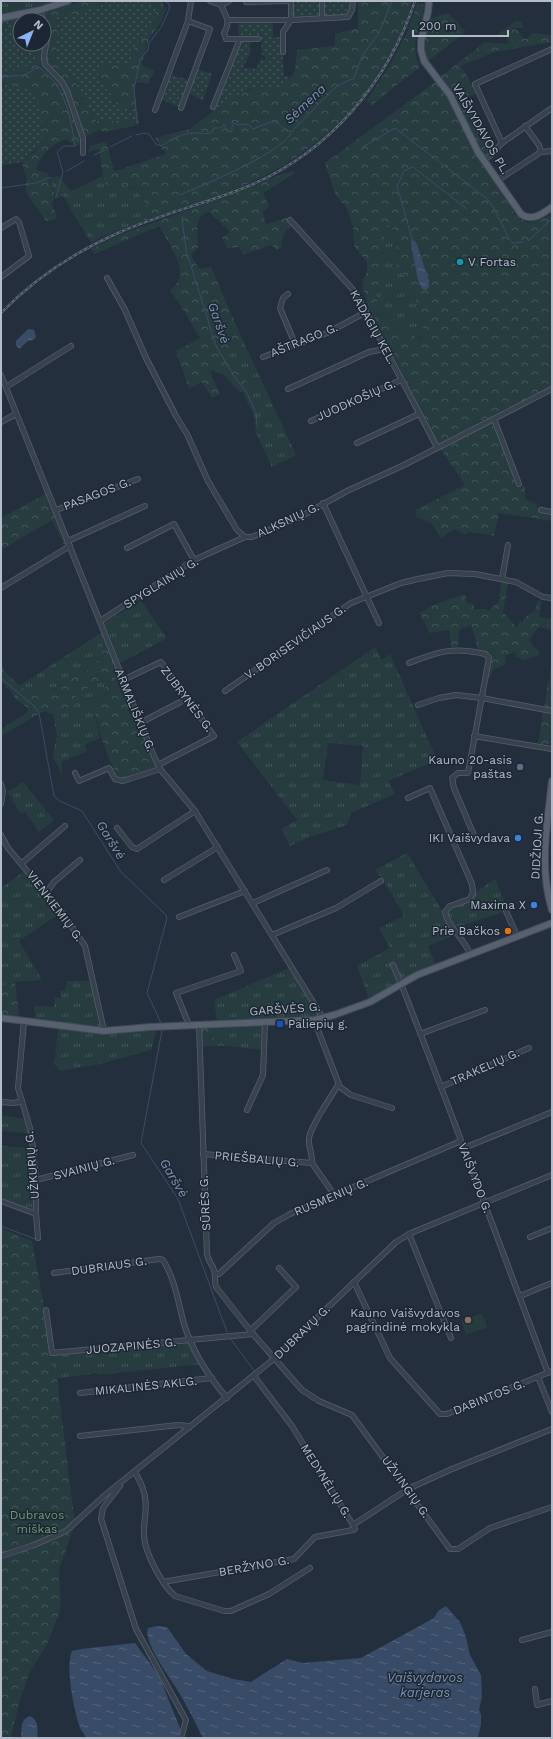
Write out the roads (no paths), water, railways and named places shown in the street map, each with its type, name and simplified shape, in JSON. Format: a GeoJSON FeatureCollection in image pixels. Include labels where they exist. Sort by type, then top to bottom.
{"type":"FeatureCollection","features":[{"type":"Feature","properties":{"kind":"main road"},"geometry":{"type":"LineString","coordinates":[[1,18],[40,10],[68,1]]}},
{"type":"Feature","properties":{"kind":"main road","name":"VAIŠVYDAVOS PL."},"geometry":{"type":"LineString","coordinates":[[429,1],[421,41],[422,56],[426,66],[444,87],[455,103],[483,160],[518,211],[527,218],[537,216],[552,207]]}},
{"type":"Feature","properties":{"kind":"main road","name":"DIDŽIOJI G."},"geometry":{"type":"LineString","coordinates":[[552,781],[544,866],[545,884],[552,910]]}},
{"type":"Feature","properties":{"kind":"main road","name":"GARŠVĖS G."},"geometry":{"type":"LineString","coordinates":[[1,1018],[104,1031],[199,1024],[314,1020],[370,1002],[401,983],[470,954],[552,923]]}},
{"type":"Feature","properties":{"kind":"street"},"geometry":{"type":"LineString","coordinates":[[155,110],[188,21],[191,1]]}},
{"type":"Feature","properties":{"kind":"street"},"geometry":{"type":"LineString","coordinates":[[210,1],[221,5],[230,1]]}},
{"type":"Feature","properties":{"kind":"street"},"geometry":{"type":"LineString","coordinates":[[246,2],[291,1],[291,20],[283,32],[283,52]]}},
{"type":"Feature","properties":{"kind":"street"},"geometry":{"type":"LineString","coordinates":[[322,1],[322,18]]}},
{"type":"Feature","properties":{"kind":"street"},"geometry":{"type":"LineString","coordinates":[[228,20],[291,20],[348,17],[352,10],[353,1]]}},
{"type":"Feature","properties":{"kind":"street"},"geometry":{"type":"LineString","coordinates":[[221,5],[228,20],[224,36],[226,39],[258,39]]}},
{"type":"Feature","properties":{"kind":"street"},"geometry":{"type":"LineString","coordinates":[[181,108],[210,29],[188,21]]}},
{"type":"Feature","properties":{"kind":"street"},"geometry":{"type":"LineString","coordinates":[[213,107],[238,44],[238,39]]}},
{"type":"Feature","properties":{"kind":"street"},"geometry":{"type":"LineString","coordinates":[[502,143],[475,84],[552,49]]}},
{"type":"Feature","properties":{"kind":"street"},"geometry":{"type":"LineString","coordinates":[[46,52],[45,64],[62,82],[68,91],[83,138],[83,153]]}},
{"type":"Feature","properties":{"kind":"street"},"geometry":{"type":"LineString","coordinates":[[483,160],[490,156],[502,143],[552,108]]}},
{"type":"Feature","properties":{"kind":"street"},"geometry":{"type":"LineString","coordinates":[[525,126],[539,145],[541,152]]}},
{"type":"Feature","properties":{"kind":"street"},"geometry":{"type":"LineString","coordinates":[[497,181],[541,152],[552,151]]}},
{"type":"Feature","properties":{"kind":"street"},"geometry":{"type":"LineString","coordinates":[[1,228],[16,219],[19,222],[29,256],[1,277]]}},
{"type":"Feature","properties":{"kind":"street","name":"KADAGIŲ KEL."},"geometry":{"type":"LineString","coordinates":[[290,220],[352,288],[437,447]]}},
{"type":"Feature","properties":{"kind":"street","name":"ALKSNIŲ G."},"geometry":{"type":"LineString","coordinates":[[107,278],[125,310],[146,358],[187,434],[208,481],[237,530],[245,537],[252,537],[300,517],[323,503],[402,466],[552,389]]}},
{"type":"Feature","properties":{"kind":"street"},"geometry":{"type":"LineString","coordinates":[[288,294],[283,298],[280,308],[295,344]]}},
{"type":"Feature","properties":{"kind":"street","name":"AŠTRAGO G."},"geometry":{"type":"LineString","coordinates":[[263,357],[327,333],[366,312]]}},
{"type":"Feature","properties":{"kind":"street"},"geometry":{"type":"LineString","coordinates":[[6,387],[71,346]]}},
{"type":"Feature","properties":{"kind":"street"},"geometry":{"type":"LineString","coordinates":[[288,389],[370,352],[385,349]]}},
{"type":"Feature","properties":{"kind":"street","name":"ARMALIŠKIŲ G."},"geometry":{"type":"LineString","coordinates":[[1,374],[140,723],[159,767],[195,811],[323,1018]]}},
{"type":"Feature","properties":{"kind":"street","name":"JUODKOŠIŲ G."},"geometry":{"type":"LineString","coordinates":[[311,421],[401,380]]}},
{"type":"Feature","properties":{"kind":"street"},"geometry":{"type":"LineString","coordinates":[[1,422],[16,414]]}},
{"type":"Feature","properties":{"kind":"street"},"geometry":{"type":"LineString","coordinates":[[357,443],[419,414]]}},
{"type":"Feature","properties":{"kind":"street"},"geometry":{"type":"LineString","coordinates":[[494,419],[519,484]]}},
{"type":"Feature","properties":{"kind":"street","name":"PASAGOS G."},"geometry":{"type":"LineString","coordinates":[[56,510],[138,479]]}},
{"type":"Feature","properties":{"kind":"street"},"geometry":{"type":"LineString","coordinates":[[323,503],[379,623]]}},
{"type":"Feature","properties":{"kind":"street"},"geometry":{"type":"LineString","coordinates":[[1,588],[69,543],[145,506]]}},
{"type":"Feature","properties":{"kind":"street"},"geometry":{"type":"LineString","coordinates":[[541,510],[552,512]]}},
{"type":"Feature","properties":{"kind":"street"},"geometry":{"type":"LineString","coordinates":[[127,548],[174,524],[194,560]]}},
{"type":"Feature","properties":{"kind":"street","name":"SPYGLAINIŲ G."},"geometry":{"type":"LineString","coordinates":[[100,621],[194,560],[245,537]]}},
{"type":"Feature","properties":{"kind":"street"},"geometry":{"type":"LineString","coordinates":[[502,579],[508,546]]}},
{"type":"Feature","properties":{"kind":"street","name":"V. BORISEVIČIAUS G."},"geometry":{"type":"LineString","coordinates":[[225,691],[351,603],[367,598],[401,583],[442,574],[469,574],[516,582],[543,596],[552,598]]}},
{"type":"Feature","properties":{"kind":"street"},"geometry":{"type":"LineString","coordinates":[[409,663],[438,652],[448,650],[484,653],[489,658],[468,773],[458,774],[452,778],[454,788],[476,840]]}},
{"type":"Feature","properties":{"kind":"street","name":"ZUBRYNĖS G."},"geometry":{"type":"LineString","coordinates":[[123,680],[161,662],[214,736],[159,767]]}},
{"type":"Feature","properties":{"kind":"street"},"geometry":{"type":"LineString","coordinates":[[418,706],[449,695],[462,695],[552,711]]}},
{"type":"Feature","properties":{"kind":"street"},"geometry":{"type":"LineString","coordinates":[[140,723],[188,698]]}},
{"type":"Feature","properties":{"kind":"street"},"geometry":{"type":"LineString","coordinates":[[474,736],[552,748]]}},
{"type":"Feature","properties":{"kind":"street"},"geometry":{"type":"LineString","coordinates":[[75,773],[79,781],[109,768],[115,779],[123,781],[159,767]]}},
{"type":"Feature","properties":{"kind":"street"},"geometry":{"type":"LineString","coordinates":[[1,784],[3,791],[1,804]]}},
{"type":"Feature","properties":{"kind":"street"},"geometry":{"type":"LineString","coordinates":[[408,798],[430,788],[472,884],[473,892],[470,899],[450,906],[445,912],[448,920],[468,948],[470,954]]}},
{"type":"Feature","properties":{"kind":"street"},"geometry":{"type":"LineString","coordinates":[[117,828],[132,847],[137,849],[195,811]]}},
{"type":"Feature","properties":{"kind":"street"},"geometry":{"type":"LineString","coordinates":[[22,863],[65,826]]}},
{"type":"Feature","properties":{"kind":"street","name":"VIENKIEMIŲ G."},"geometry":{"type":"LineString","coordinates":[[1,835],[8,848],[22,863],[66,918],[85,946],[104,1031]]}},
{"type":"Feature","properties":{"kind":"street"},"geometry":{"type":"LineString","coordinates":[[164,880],[218,847]]}},
{"type":"Feature","properties":{"kind":"street"},"geometry":{"type":"LineString","coordinates":[[46,893],[54,882],[80,860]]}},
{"type":"Feature","properties":{"kind":"street"},"geometry":{"type":"LineString","coordinates":[[253,903],[327,870]]}},
{"type":"Feature","properties":{"kind":"street"},"geometry":{"type":"LineString","coordinates":[[272,935],[336,908],[381,881]]}},
{"type":"Feature","properties":{"kind":"street"},"geometry":{"type":"LineString","coordinates":[[179,917],[245,891]]}},
{"type":"Feature","properties":{"kind":"street"},"geometry":{"type":"LineString","coordinates":[[506,911],[517,936]]}},
{"type":"Feature","properties":{"kind":"street"},"geometry":{"type":"LineString","coordinates":[[189,1025],[176,993],[241,971],[234,955]]}},
{"type":"Feature","properties":{"kind":"street","name":"VAIŠVYDO G."},"geometry":{"type":"LineString","coordinates":[[392,965],[401,983],[550,1372]]}},
{"type":"Feature","properties":{"kind":"street"},"geometry":{"type":"LineString","coordinates":[[420,1034],[485,1010]]}},
{"type":"Feature","properties":{"kind":"street"},"geometry":{"type":"LineString","coordinates":[[314,1020],[338,1085],[347,1093],[392,1108]]}},
{"type":"Feature","properties":{"kind":"street","name":"UŽKURIŲ G."},"geometry":{"type":"LineString","coordinates":[[24,1021],[18,1088],[30,1128],[36,1180],[38,1238]]}},
{"type":"Feature","properties":{"kind":"street"},"geometry":{"type":"LineString","coordinates":[[248,1110],[263,1075],[265,1022]]}},
{"type":"Feature","properties":{"kind":"street","name":"SŪRĖS G."},"geometry":{"type":"LineString","coordinates":[[199,1024],[207,1254],[215,1274],[214,1282],[216,1287],[275,1358]]}},
{"type":"Feature","properties":{"kind":"street","name":"TRAKELIŲ G."},"geometry":{"type":"LineString","coordinates":[[441,1087],[529,1048]]}},
{"type":"Feature","properties":{"kind":"street"},"geometry":{"type":"LineString","coordinates":[[335,1196],[312,1163],[309,1137],[338,1085]]}},
{"type":"Feature","properties":{"kind":"street"},"geometry":{"type":"LineString","coordinates":[[1,1102],[22,1102]]}},
{"type":"Feature","properties":{"kind":"street"},"geometry":{"type":"LineString","coordinates":[[464,1148],[552,1112]]}},
{"type":"Feature","properties":{"kind":"street","name":"RUSMENIŲ G."},"geometry":{"type":"LineString","coordinates":[[215,1274],[218,1274],[274,1223],[290,1214],[461,1141]]}},
{"type":"Feature","properties":{"kind":"street","name":"PRIEŠBALIŲ G."},"geometry":{"type":"LineString","coordinates":[[203,1154],[312,1163]]}},
{"type":"Feature","properties":{"kind":"street","name":"SVAINIŲ G."},"geometry":{"type":"LineString","coordinates":[[36,1180],[132,1155]]}},
{"type":"Feature","properties":{"kind":"street","name":"DUBRAVŲ G."},"geometry":{"type":"LineString","coordinates":[[1,1556],[34,1545],[66,1531],[106,1495],[275,1358],[396,1242],[409,1234],[552,1175]]}},
{"type":"Feature","properties":{"kind":"street"},"geometry":{"type":"LineString","coordinates":[[1,1201],[36,1214]]}},
{"type":"Feature","properties":{"kind":"street"},"geometry":{"type":"LineString","coordinates":[[530,1237],[552,1228]]}},
{"type":"Feature","properties":{"kind":"street"},"geometry":{"type":"LineString","coordinates":[[409,1234],[451,1338]]}},
{"type":"Feature","properties":{"kind":"street","name":"DUBRIAUS G."},"geometry":{"type":"LineString","coordinates":[[54,1273],[159,1259],[163,1260],[172,1279],[185,1325],[191,1340]]}},
{"type":"Feature","properties":{"kind":"street"},"geometry":{"type":"LineString","coordinates":[[252,1332],[296,1287],[279,1268]]}},
{"type":"Feature","properties":{"kind":"street","name":"DABINTOS G."},"geometry":{"type":"LineString","coordinates":[[354,1282],[390,1358],[440,1414],[447,1414],[550,1372]]}},
{"type":"Feature","properties":{"kind":"street"},"geometry":{"type":"LineString","coordinates":[[520,1296],[552,1283]]}},
{"type":"Feature","properties":{"kind":"street","name":"JUOZAPINĖS G."},"geometry":{"type":"LineString","coordinates":[[46,1310],[52,1353],[191,1340],[252,1332]]}},
{"type":"Feature","properties":{"kind":"street"},"geometry":{"type":"LineString","coordinates":[[191,1340],[212,1378],[227,1398]]}},
{"type":"Feature","properties":{"kind":"street","name":"UŽVINGIŲ G."},"geometry":{"type":"LineString","coordinates":[[275,1358],[308,1396],[352,1415],[408,1489],[450,1549],[458,1549],[490,1528],[552,1507]]}},
{"type":"Feature","properties":{"kind":"street","name":"MEDYNĖLIŲ G."},"geometry":{"type":"LineString","coordinates":[[254,1376],[292,1426],[353,1525],[408,1489],[452,1469],[552,1429]]}},
{"type":"Feature","properties":{"kind":"street"},"geometry":{"type":"LineString","coordinates":[[538,1377],[552,1412]]}},
{"type":"Feature","properties":{"kind":"street","name":"MIKALINĖS AKLG."},"geometry":{"type":"LineString","coordinates":[[80,1393],[212,1378]]}},
{"type":"Feature","properties":{"kind":"street"},"geometry":{"type":"LineString","coordinates":[[80,1436],[178,1425],[188,1426],[189,1428]]}},
{"type":"Feature","properties":{"kind":"street"},"geometry":{"type":"LineString","coordinates":[[135,1472],[145,1496],[145,1544],[163,1582],[169,1591],[175,1596],[224,1611],[231,1611],[269,1594],[310,1568]]}},
{"type":"Feature","properties":{"kind":"street"},"geometry":{"type":"LineString","coordinates":[[122,1482],[102,1508],[101,1519],[136,1629],[186,1720],[181,1738]]}},
{"type":"Feature","properties":{"kind":"street","name":"BERŽYNO G."},"geometry":{"type":"LineString","coordinates":[[163,1582],[294,1560],[315,1537],[353,1530],[355,1529],[353,1525]]}},
{"type":"Feature","properties":{"kind":"street"},"geometry":{"type":"LineString","coordinates":[[522,1640],[552,1632]]}},
{"type":"Feature","properties":{"kind":"street"},"geometry":{"type":"LineString","coordinates":[[535,1689],[537,1705],[552,1701]]}},
{"type":"Feature","properties":{"kind":"water"},"geometry":{"type":"Polygon","coordinates":[[[412,239],[416,242],[429,281],[429,287],[426,290],[422,289],[418,280],[411,244],[412,239]]]}},
{"type":"Feature","properties":{"kind":"water"},"geometry":{"type":"Polygon","coordinates":[[[28,329],[34,330],[36,337],[33,340],[28,341],[19,349],[16,345],[16,341],[28,329]]]}},
{"type":"Feature","properties":{"kind":"water","name":"Vaišvydavos karjeras"},"geometry":{"type":"Polygon","coordinates":[[[446,1606],[460,1622],[466,1637],[470,1655],[481,1675],[482,1697],[479,1709],[481,1724],[478,1738],[203,1738],[181,1696],[154,1652],[147,1634],[148,1628],[157,1626],[167,1627],[186,1654],[207,1671],[233,1679],[251,1682],[287,1659],[303,1663],[361,1658],[434,1618],[438,1611],[446,1606]]]}},
{"type":"Feature","properties":{"kind":"water"},"geometry":{"type":"Polygon","coordinates":[[[135,1643],[159,1676],[182,1733],[176,1738],[86,1738],[80,1727],[73,1699],[69,1667],[72,1651],[135,1643]]]}},
{"type":"Feature","properties":{"kind":"water"},"geometry":{"type":"Polygon","coordinates":[[[30,1716],[35,1720],[38,1728],[37,1738],[21,1738],[23,1722],[30,1716]]]}},
{"type":"Feature","properties":{"kind":"waterway"},"geometry":{"type":"LineString","coordinates":[[137,123],[134,89],[140,59],[148,50],[149,43],[162,26],[170,7],[168,3],[164,1]]}},
{"type":"Feature","properties":{"kind":"waterway","name":"Sėmena"},"geometry":{"type":"LineString","coordinates":[[136,135],[144,133],[149,134],[156,144],[161,146],[172,139],[185,134],[210,133],[214,128],[221,128],[224,124],[230,132],[232,131],[232,126],[234,123],[238,125],[248,124],[253,129],[273,121],[291,132],[337,86],[354,78],[362,56],[379,33],[392,1]]}},
{"type":"Feature","properties":{"kind":"waterway"},"geometry":{"type":"LineString","coordinates":[[1,77],[24,75],[39,67],[53,81],[63,97],[71,122],[75,146],[64,146],[57,152],[63,172],[56,197]]}},
{"type":"Feature","properties":{"kind":"waterway"},"geometry":{"type":"LineString","coordinates":[[363,147],[395,128],[485,197],[492,205],[511,242],[523,242]]}},
{"type":"Feature","properties":{"kind":"waterway","name":"Garšvė"},"geometry":{"type":"LineString","coordinates":[[180,195],[258,159],[285,141],[291,133]]}},
{"type":"Feature","properties":{"kind":"waterway","name":"Sėmena"},"geometry":{"type":"LineString","coordinates":[[110,147],[132,136]]}},
{"type":"Feature","properties":{"kind":"waterway","name":"Sėmena"},"geometry":{"type":"LineString","coordinates":[[94,155],[105,150]]}},
{"type":"Feature","properties":{"kind":"waterway","name":"Sėmena"},"geometry":{"type":"LineString","coordinates":[[67,171],[84,161]]}},
{"type":"Feature","properties":{"kind":"waterway"},"geometry":{"type":"LineString","coordinates":[[412,239],[397,186],[404,171],[413,167],[467,209]]}},
{"type":"Feature","properties":{"kind":"waterway","name":"Sėmena"},"geometry":{"type":"LineString","coordinates":[[1,188],[36,183],[51,177]]}},
{"type":"Feature","properties":{"kind":"waterway","name":"Garšvė"},"geometry":{"type":"LineString","coordinates":[[182,217],[186,250],[216,346],[232,373],[247,393],[256,413],[257,427]]}},
{"type":"Feature","properties":{"kind":"waterway"},"geometry":{"type":"LineString","coordinates":[[528,241],[552,219]]}},
{"type":"Feature","properties":{"kind":"waterway","name":"Garšvė"},"geometry":{"type":"LineString","coordinates":[[1,677],[35,707],[39,713],[54,796],[60,801],[82,811],[121,872],[166,915],[167,918],[147,993],[161,1023]]}},
{"type":"Feature","properties":{"kind":"waterway","name":"Garšvė"},"geometry":{"type":"LineString","coordinates":[[162,1030],[141,1143],[178,1199],[227,1332]]}},
{"type":"Feature","properties":{"kind":"waterway"},"geometry":{"type":"LineString","coordinates":[[1,1226],[35,1239]]}},
{"type":"Feature","properties":{"kind":"waterway","name":"Garšvė"},"geometry":{"type":"LineString","coordinates":[[230,1338],[255,1372]]}},
{"type":"Feature","properties":{"kind":"railway"},"geometry":{"type":"LineString","coordinates":[[1,313],[27,289],[56,267],[102,240],[134,226],[251,185],[280,171],[306,153],[330,133],[352,111],[372,86],[389,59],[403,31],[415,1]]}},
{"type":"Feature","properties":{"kind":"place","name":"V Fortas"},"geometry":{"type":"Point","coordinates":[460,262]}},
{"type":"Feature","properties":{"kind":"place","name":"Kauno 20-asis paštas"},"geometry":{"type":"Point","coordinates":[520,767]}},
{"type":"Feature","properties":{"kind":"place","name":"IKI Vaišvydava"},"geometry":{"type":"Point","coordinates":[518,838]}},
{"type":"Feature","properties":{"kind":"place","name":"Maxima X"},"geometry":{"type":"Point","coordinates":[534,905]}},
{"type":"Feature","properties":{"kind":"place","name":"Prie Bačkos"},"geometry":{"type":"Point","coordinates":[508,931]}},
{"type":"Feature","properties":{"kind":"place","name":"Paliepių g."},"geometry":{"type":"Point","coordinates":[280,1024]}},
{"type":"Feature","properties":{"kind":"place","name":"Kauno Vaišvydavos pagrindinė mokykla"},"geometry":{"type":"Point","coordinates":[468,1320]}},
{"type":"Feature","properties":{"kind":"park label","name":"Dubravos miškas"},"geometry":{"type":"Point","coordinates":[37,1522]}}]}
